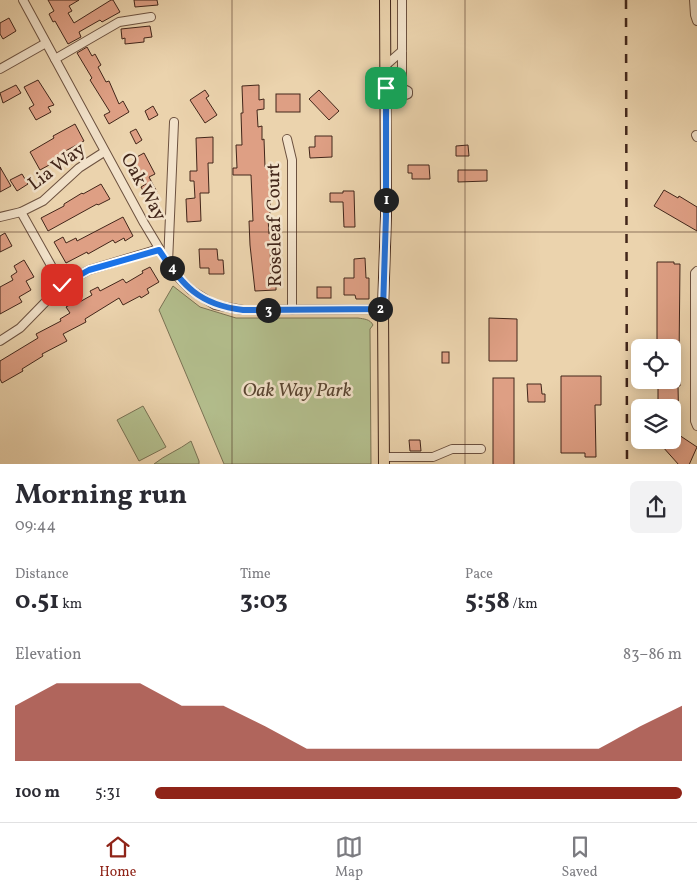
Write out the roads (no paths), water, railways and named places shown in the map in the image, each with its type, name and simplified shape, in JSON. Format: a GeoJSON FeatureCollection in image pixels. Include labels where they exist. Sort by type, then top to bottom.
{"type":"FeatureCollection","features":[{"type":"Feature","properties":{"kind":"main road"},"geometry":{"type":"LineString","coordinates":[[384,461],[385,0]]}},
{"type":"Feature","properties":{"kind":"street","name":"Oak Way"},"geometry":{"type":"LineString","coordinates":[[23,0],[159,250],[178,277],[191,290],[209,302],[221,307],[243,310],[383,309]]}},
{"type":"Feature","properties":{"kind":"street"},"geometry":{"type":"LineString","coordinates":[[386,92],[403,96],[406,91],[402,51],[402,0]]}},
{"type":"Feature","properties":{"kind":"street"},"geometry":{"type":"LineString","coordinates":[[694,0],[697,21]]}},
{"type":"Feature","properties":{"kind":"street"},"geometry":{"type":"LineString","coordinates":[[55,59],[119,22],[151,17]]}},
{"type":"Feature","properties":{"kind":"street"},"geometry":{"type":"LineString","coordinates":[[0,69],[46,43]]}},
{"type":"Feature","properties":{"kind":"street"},"geometry":{"type":"LineString","coordinates":[[386,65],[402,51]]}},
{"type":"Feature","properties":{"kind":"street"},"geometry":{"type":"LineString","coordinates":[[168,263],[174,122]]}},
{"type":"Feature","properties":{"kind":"street","name":"Roseleaf Court"},"geometry":{"type":"LineString","coordinates":[[288,140],[292,160],[292,310]]}},
{"type":"Feature","properties":{"kind":"street","name":"Lia Way"},"geometry":{"type":"LineString","coordinates":[[0,216],[21,212],[43,201],[79,168],[104,152]]}},
{"type":"Feature","properties":{"kind":"street"},"geometry":{"type":"LineString","coordinates":[[21,212],[62,285]]}},
{"type":"Feature","properties":{"kind":"street"},"geometry":{"type":"LineString","coordinates":[[0,341],[20,328],[62,285],[89,270],[159,250]]}},
{"type":"Feature","properties":{"kind":"street"},"geometry":{"type":"LineString","coordinates":[[697,271],[695,273],[695,421],[697,426]]}},
{"type":"Feature","properties":{"kind":"street"},"geometry":{"type":"LineString","coordinates":[[384,461],[433,457],[452,449],[481,449]]}},
{"type":"Feature","properties":{"kind":"railway"},"geometry":{"type":"LineString","coordinates":[[626,0],[627,464]]}},
{"type":"Feature","properties":{"kind":"park label","name":"Oak Way Park"},"geometry":{"type":"Point","coordinates":[297,391]}}]}
